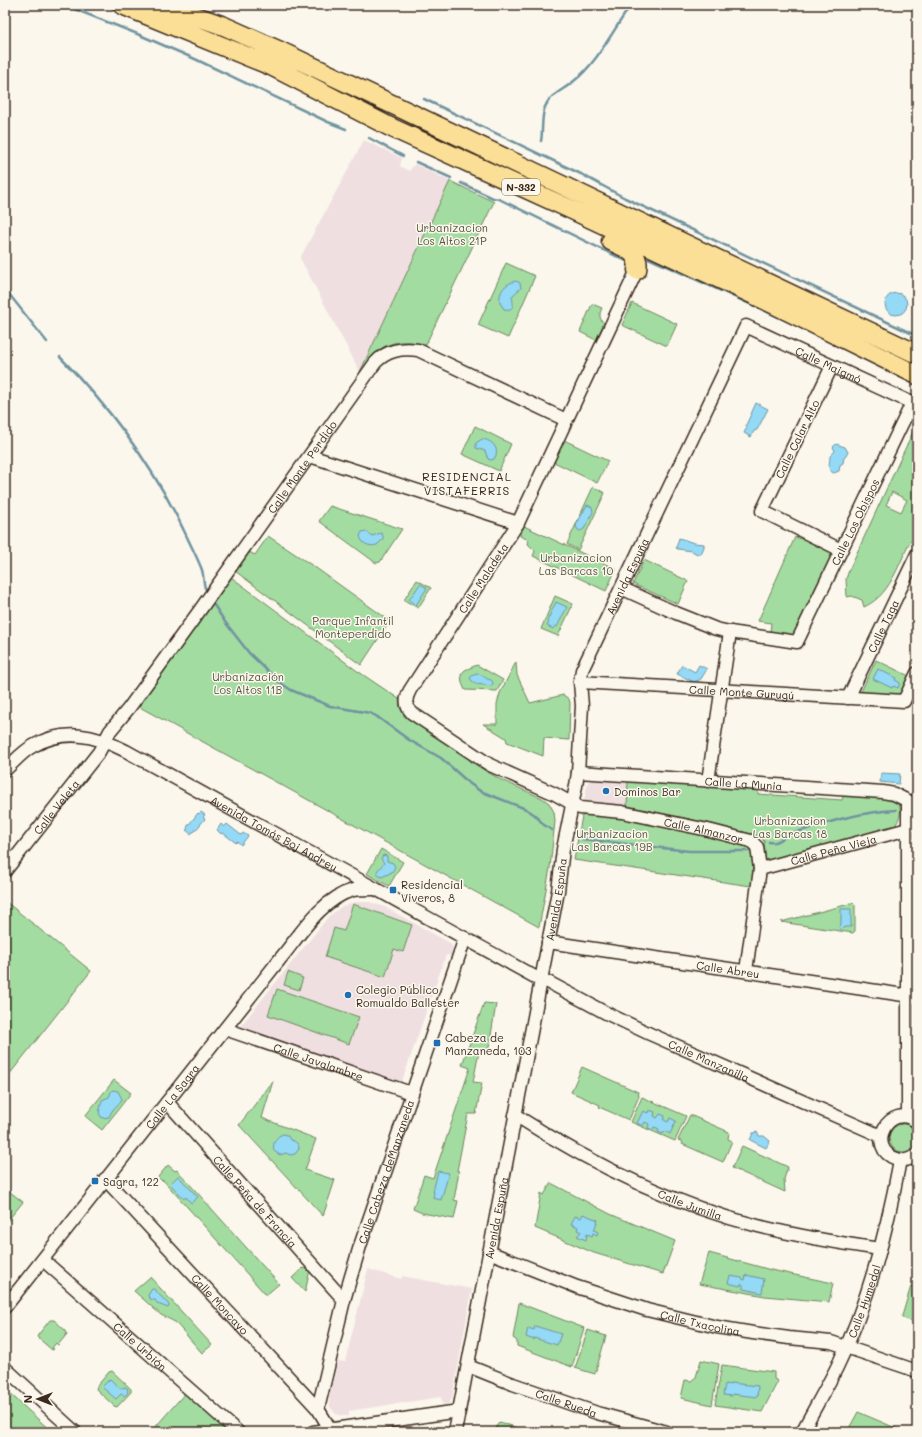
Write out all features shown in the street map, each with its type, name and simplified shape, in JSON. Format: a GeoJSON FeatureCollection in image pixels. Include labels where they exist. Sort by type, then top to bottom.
{"type":"FeatureCollection","features":[{"type":"Feature","properties":{"kind":"highway","name":"N-332"},"geometry":{"type":"LineString","coordinates":[[122,5],[271,66],[390,127],[773,304],[917,375]]}},
{"type":"Feature","properties":{"kind":"highway","name":"N-332"},"geometry":{"type":"LineString","coordinates":[[164,5],[224,26],[278,50],[917,354]]}},
{"type":"Feature","properties":{"kind":"highway"},"geometry":{"type":"LineString","coordinates":[[178,5],[224,26]]}},
{"type":"Feature","properties":{"kind":"highway"},"geometry":{"type":"LineString","coordinates":[[173,25],[324,105],[629,250],[636,258],[638,265],[637,270]]}},
{"type":"Feature","properties":{"kind":"street","name":"Calle Maladeta"},"geometry":{"type":"LineString","coordinates":[[572,804],[556,794],[482,760],[412,713],[406,700],[410,690],[518,523],[637,270]]}},
{"type":"Feature","properties":{"kind":"street","name":"Calle Maigmó"},"geometry":{"type":"LineString","coordinates":[[746,326],[912,403]]}},
{"type":"Feature","properties":{"kind":"street","name":"Avenida Espuña"},"geometry":{"type":"LineString","coordinates":[[455,1432],[558,891],[563,849],[578,772],[582,706],[580,682],[584,664],[746,326]]}},
{"type":"Feature","properties":{"kind":"street","name":"Calle Monte Perdido"},"geometry":{"type":"LineString","coordinates":[[105,741],[110,731],[129,708],[207,600],[375,363],[387,353],[402,349],[418,350],[566,420]]}},
{"type":"Feature","properties":{"kind":"street","name":"Calle Calar Alto"},"geometry":{"type":"LineString","coordinates":[[832,366],[762,512],[841,550]]}},
{"type":"Feature","properties":{"kind":"street","name":"Calle Los Obispos"},"geometry":{"type":"LineString","coordinates":[[730,632],[798,642],[912,403]]}},
{"type":"Feature","properties":{"kind":"street"},"geometry":{"type":"LineString","coordinates":[[310,456],[518,523]]}},
{"type":"Feature","properties":{"kind":"street","name":"Calle Taga"},"geometry":{"type":"LineString","coordinates":[[848,698],[917,554]]}},
{"type":"Feature","properties":{"kind":"street"},"geometry":{"type":"LineString","coordinates":[[621,588],[676,613],[716,629],[730,632],[708,781]]}},
{"type":"Feature","properties":{"kind":"street","name":"Calle Monte Gurugú"},"geometry":{"type":"LineString","coordinates":[[580,682],[709,691],[721,690],[904,701],[915,680]]}},
{"type":"Feature","properties":{"kind":"street","name":"Avenida Tomás Boj Andreu"},"geometry":{"type":"LineString","coordinates":[[5,770],[32,746],[51,738],[74,735],[94,737],[105,741],[133,754],[464,938],[541,979]]}},
{"type":"Feature","properties":{"kind":"street","name":"Calle Veleta"},"geometry":{"type":"LineString","coordinates":[[5,871],[95,756],[105,741]]}},
{"type":"Feature","properties":{"kind":"street","name":"Calle La Munia"},"geometry":{"type":"LineString","coordinates":[[578,772],[883,792],[912,799]]}},
{"type":"Feature","properties":{"kind":"street"},"geometry":{"type":"LineString","coordinates":[[912,799],[908,829],[912,855],[912,1120],[902,1117],[890,1120],[886,1124],[881,1136],[881,1142],[888,1154],[900,1160],[911,1159],[917,1155]]}},
{"type":"Feature","properties":{"kind":"street","name":"Calle Almanzor"},"geometry":{"type":"LineString","coordinates":[[572,804],[580,808],[622,812],[751,841],[757,847],[760,869],[746,971]]}},
{"type":"Feature","properties":{"kind":"street","name":"Calle Peña Vieja"},"geometry":{"type":"LineString","coordinates":[[760,869],[908,829]]}},
{"type":"Feature","properties":{"kind":"street"},"geometry":{"type":"LineString","coordinates":[[344,871],[349,879],[349,886],[346,893]]}},
{"type":"Feature","properties":{"kind":"street","name":"Calle La Sagra"},"geometry":{"type":"LineString","coordinates":[[5,1307],[314,917],[330,901],[346,893],[359,889],[377,889]]}},
{"type":"Feature","properties":{"kind":"street","name":"Calle Cabeza deManzaneda"},"geometry":{"type":"LineString","coordinates":[[318,1409],[344,1300],[366,1225],[464,938]]}},
{"type":"Feature","properties":{"kind":"street","name":"Calle Abreu"},"geometry":{"type":"LineString","coordinates":[[548,942],[912,996]]}},
{"type":"Feature","properties":{"kind":"street","name":"Calle Manzanilla"},"geometry":{"type":"LineString","coordinates":[[541,979],[643,1031],[881,1136]]}},
{"type":"Feature","properties":{"kind":"street","name":"Calle Javalambre"},"geometry":{"type":"LineString","coordinates":[[225,1029],[411,1093]]}},
{"type":"Feature","properties":{"kind":"street","name":"Calle Peña de Francia"},"geometry":{"type":"LineString","coordinates":[[167,1102],[344,1300]]}},
{"type":"Feature","properties":{"kind":"street","name":"Calle Jumilla"},"geometry":{"type":"LineString","coordinates":[[516,1115],[559,1142],[606,1167],[647,1187],[684,1202],[757,1226],[835,1243],[880,1249]]}},
{"type":"Feature","properties":{"kind":"street","name":"Calle Humedal"},"geometry":{"type":"LineString","coordinates":[[802,1432],[837,1367],[865,1298],[892,1203],[900,1160]]}},
{"type":"Feature","properties":{"kind":"street","name":"Calle Moncayo"},"geometry":{"type":"LineString","coordinates":[[105,1179],[318,1409],[332,1431]]}},
{"type":"Feature","properties":{"kind":"street","name":"Calle Txacolina"},"geometry":{"type":"LineString","coordinates":[[489,1252],[577,1287],[647,1310],[717,1327],[789,1338],[831,1342],[917,1371]]}},
{"type":"Feature","properties":{"kind":"street","name":"Calle Urbión"},"geometry":{"type":"LineString","coordinates":[[43,1260],[238,1432]]}},
{"type":"Feature","properties":{"kind":"street","name":"Calle Rueda"},"geometry":{"type":"LineString","coordinates":[[468,1366],[513,1384],[596,1413],[667,1432]]}},
{"type":"Feature","properties":{"kind":"street"},"geometry":{"type":"LineString","coordinates":[[5,1368],[75,1432]]}},
{"type":"Feature","properties":{"kind":"street"},"geometry":{"type":"LineString","coordinates":[[313,1432],[332,1431],[459,1411]]}},
{"type":"Feature","properties":{"kind":"shaded area"},"geometry":{"type":"Polygon","coordinates":[[[364,140],[402,158],[400,166],[409,171],[415,164],[450,181],[360,372],[300,258],[364,140]]]}},
{"type":"Feature","properties":{"kind":"shaded area"},"geometry":{"type":"Polygon","coordinates":[[[595,778],[628,780],[627,806],[584,801],[588,782],[595,778]]]}},
{"type":"Feature","properties":{"kind":"shaded area","name":"Colegio Público Romualdo Ballester"},"geometry":{"type":"Polygon","coordinates":[[[355,902],[370,902],[385,907],[450,943],[454,950],[452,956],[446,955],[401,1084],[239,1028],[329,916],[341,907],[355,902]]]}},
{"type":"Feature","properties":{"kind":"shaded area"},"geometry":{"type":"Polygon","coordinates":[[[368,1269],[401,1279],[402,1276],[472,1289],[452,1399],[448,1404],[443,1405],[441,1397],[349,1411],[349,1416],[336,1414],[330,1407],[329,1396],[338,1361],[345,1362],[368,1269]]]}},
{"type":"Feature","properties":{"kind":"green space","name":"Urbanizacion Los Altos 21P"},"geometry":{"type":"Polygon","coordinates":[[[450,181],[494,202],[425,346],[413,342],[400,342],[388,345],[375,354],[360,372],[450,181]]]}},
{"type":"Feature","properties":{"kind":"green space"},"geometry":{"type":"Polygon","coordinates":[[[506,263],[535,276],[508,338],[478,325],[506,263]]]}},
{"type":"Feature","properties":{"kind":"green space"},"geometry":{"type":"Polygon","coordinates":[[[632,303],[677,324],[667,346],[622,325],[632,303]]]}},
{"type":"Feature","properties":{"kind":"green space"},"geometry":{"type":"Polygon","coordinates":[[[592,304],[602,308],[600,316],[604,323],[596,340],[580,332],[592,304]]]}},
{"type":"Feature","properties":{"kind":"green space"},"geometry":{"type":"Polygon","coordinates":[[[917,423],[917,531],[890,583],[883,593],[864,607],[862,600],[852,596],[847,597],[846,579],[917,423]],[[892,492],[886,505],[901,512],[907,500],[892,492]]]}},
{"type":"Feature","properties":{"kind":"green space"},"geometry":{"type":"Polygon","coordinates":[[[475,426],[511,444],[499,471],[462,454],[475,426]]]}},
{"type":"Feature","properties":{"kind":"green space"},"geometry":{"type":"Polygon","coordinates":[[[564,440],[608,461],[597,483],[554,462],[564,440]]]}},
{"type":"Feature","properties":{"kind":"green space"},"geometry":{"type":"Polygon","coordinates":[[[593,487],[605,493],[578,550],[567,544],[593,487]]]}},
{"type":"Feature","properties":{"kind":"green space"},"geometry":{"type":"Polygon","coordinates":[[[330,506],[402,529],[380,562],[376,563],[319,521],[330,506]]]}},
{"type":"Feature","properties":{"kind":"green space","name":"Urbanizacion Las Barcas 10"},"geometry":{"type":"Polygon","coordinates":[[[524,526],[616,569],[606,591],[533,556],[535,551],[528,544],[529,540],[520,536],[524,526]]]}},
{"type":"Feature","properties":{"kind":"green space","name":"Parque Infantil Monteperdido"},"geometry":{"type":"Polygon","coordinates":[[[268,536],[390,621],[361,665],[235,571],[249,552],[255,555],[268,536]]]}},
{"type":"Feature","properties":{"kind":"green space"},"geometry":{"type":"Polygon","coordinates":[[[795,537],[801,539],[805,537],[834,553],[796,637],[770,633],[771,623],[758,621],[795,537]]]}},
{"type":"Feature","properties":{"kind":"green space"},"geometry":{"type":"Polygon","coordinates":[[[644,560],[688,581],[678,604],[633,584],[644,560]]]}},
{"type":"Feature","properties":{"kind":"green space","name":"Urbanización Los Altos 11B"},"geometry":{"type":"Polygon","coordinates":[[[231,577],[356,670],[399,699],[400,707],[404,716],[469,758],[471,762],[501,780],[542,798],[549,803],[554,812],[555,821],[550,868],[539,927],[136,705],[231,577]]]}},
{"type":"Feature","properties":{"kind":"green space"},"geometry":{"type":"Polygon","coordinates":[[[417,580],[431,588],[418,608],[404,600],[417,580]]]}},
{"type":"Feature","properties":{"kind":"green space"},"geometry":{"type":"Polygon","coordinates":[[[555,596],[573,604],[558,636],[541,629],[555,596]]]}},
{"type":"Feature","properties":{"kind":"green space"},"geometry":{"type":"Polygon","coordinates":[[[876,660],[909,676],[899,695],[860,694],[876,660]]]}},
{"type":"Feature","properties":{"kind":"green space"},"geometry":{"type":"Polygon","coordinates":[[[516,662],[517,675],[530,703],[563,695],[569,699],[569,740],[544,738],[543,756],[507,742],[506,738],[483,724],[497,724],[497,704],[500,693],[516,662]]]}},
{"type":"Feature","properties":{"kind":"green space"},"geometry":{"type":"Polygon","coordinates":[[[477,665],[503,680],[497,691],[465,690],[462,683],[461,674],[465,670],[477,665]]]}},
{"type":"Feature","properties":{"kind":"green space","name":"Urbanizacion Las Barcas 18"},"geometry":{"type":"Polygon","coordinates":[[[628,780],[758,790],[758,794],[842,800],[844,794],[885,796],[894,799],[898,803],[900,806],[900,815],[893,828],[766,865],[764,841],[759,836],[708,823],[627,806],[628,780]]]}},
{"type":"Feature","properties":{"kind":"green space","name":"Urbanizacion Las Barcas 19B"},"geometry":{"type":"Polygon","coordinates":[[[605,813],[752,845],[755,866],[751,886],[574,860],[582,816],[586,814],[605,813]]]}},
{"type":"Feature","properties":{"kind":"green space"},"geometry":{"type":"Polygon","coordinates":[[[381,849],[403,862],[389,886],[367,874],[381,849]]]}},
{"type":"Feature","properties":{"kind":"green space"},"geometry":{"type":"Polygon","coordinates":[[[5,901],[91,971],[5,1080],[5,901]]]}},
{"type":"Feature","properties":{"kind":"green space"},"geometry":{"type":"Polygon","coordinates":[[[853,903],[855,905],[855,931],[853,933],[781,922],[853,903]]]}},
{"type":"Feature","properties":{"kind":"green space"},"geometry":{"type":"Polygon","coordinates":[[[353,904],[412,925],[403,952],[394,949],[385,977],[325,957],[334,928],[344,931],[353,904]]]}},
{"type":"Feature","properties":{"kind":"green space"},"geometry":{"type":"Polygon","coordinates":[[[288,972],[303,978],[299,990],[284,985],[288,972]]]}},
{"type":"Feature","properties":{"kind":"green space"},"geometry":{"type":"Polygon","coordinates":[[[277,989],[359,1017],[349,1044],[268,1015],[277,989]]]}},
{"type":"Feature","properties":{"kind":"green space"},"geometry":{"type":"Polygon","coordinates":[[[484,1003],[496,1004],[488,1054],[479,1052],[473,1082],[482,1083],[476,1114],[468,1114],[457,1171],[459,1171],[454,1200],[458,1201],[454,1219],[422,1213],[413,1209],[424,1175],[433,1178],[470,1068],[462,1065],[484,1003]]]}},
{"type":"Feature","properties":{"kind":"green space"},"geometry":{"type":"Polygon","coordinates":[[[582,1067],[638,1092],[639,1096],[629,1120],[599,1107],[600,1105],[571,1092],[582,1067]]]}},
{"type":"Feature","properties":{"kind":"green space"},"geometry":{"type":"Polygon","coordinates":[[[114,1080],[131,1093],[102,1130],[85,1116],[114,1080]]]}},
{"type":"Feature","properties":{"kind":"green space"},"geometry":{"type":"Polygon","coordinates":[[[273,1081],[262,1118],[316,1139],[305,1170],[335,1180],[323,1216],[239,1125],[273,1081]]]}},
{"type":"Feature","properties":{"kind":"green space"},"geometry":{"type":"Polygon","coordinates":[[[642,1097],[686,1116],[675,1141],[631,1122],[642,1097]]]}},
{"type":"Feature","properties":{"kind":"green space"},"geometry":{"type":"Polygon","coordinates":[[[690,1115],[729,1132],[728,1139],[732,1141],[723,1162],[682,1144],[683,1142],[678,1140],[690,1115]]]}},
{"type":"Feature","properties":{"kind":"green space"},"geometry":{"type":"Polygon","coordinates":[[[903,1124],[913,1128],[917,1138],[913,1148],[903,1152],[893,1148],[889,1138],[893,1128],[903,1124]]]}},
{"type":"Feature","properties":{"kind":"green space"},"geometry":{"type":"Polygon","coordinates":[[[742,1146],[788,1167],[784,1179],[785,1192],[732,1168],[742,1146]]]}},
{"type":"Feature","properties":{"kind":"green space"},"geometry":{"type":"Polygon","coordinates":[[[168,1165],[175,1171],[177,1170],[279,1284],[266,1295],[163,1180],[162,1181],[158,1177],[168,1165]]]}},
{"type":"Feature","properties":{"kind":"green space"},"geometry":{"type":"Polygon","coordinates":[[[551,1183],[610,1214],[675,1241],[663,1274],[594,1253],[535,1228],[541,1193],[544,1195],[551,1183]]]}},
{"type":"Feature","properties":{"kind":"green space"},"geometry":{"type":"Polygon","coordinates":[[[5,1188],[23,1202],[5,1224],[5,1188]]]}},
{"type":"Feature","properties":{"kind":"green space"},"geometry":{"type":"Polygon","coordinates":[[[709,1253],[771,1270],[833,1283],[829,1302],[765,1296],[699,1284],[709,1253]]]}},
{"type":"Feature","properties":{"kind":"green space"},"geometry":{"type":"Polygon","coordinates":[[[307,1267],[310,1270],[305,1292],[292,1278],[303,1268],[304,1269],[307,1267]]]}},
{"type":"Feature","properties":{"kind":"green space"},"geometry":{"type":"Polygon","coordinates":[[[150,1277],[212,1345],[202,1353],[175,1322],[161,1315],[134,1291],[150,1277]]]}},
{"type":"Feature","properties":{"kind":"green space"},"geometry":{"type":"Polygon","coordinates":[[[914,1285],[917,1287],[917,1323],[903,1318],[902,1316],[911,1286],[914,1285]]]}},
{"type":"Feature","properties":{"kind":"green space"},"geometry":{"type":"Polygon","coordinates":[[[519,1303],[584,1328],[572,1367],[517,1346],[517,1341],[513,1338],[519,1303]]]}},
{"type":"Feature","properties":{"kind":"green space"},"geometry":{"type":"Polygon","coordinates":[[[50,1320],[54,1320],[66,1331],[67,1334],[58,1345],[56,1343],[52,1348],[54,1349],[52,1350],[37,1337],[50,1320]]]}},
{"type":"Feature","properties":{"kind":"green space"},"geometry":{"type":"Polygon","coordinates":[[[588,1330],[606,1336],[595,1374],[575,1368],[588,1330]]]}},
{"type":"Feature","properties":{"kind":"green space"},"geometry":{"type":"Polygon","coordinates":[[[701,1360],[719,1364],[712,1405],[681,1398],[685,1380],[691,1381],[696,1377],[701,1360]]]}},
{"type":"Feature","properties":{"kind":"green space"},"geometry":{"type":"Polygon","coordinates":[[[722,1365],[774,1372],[774,1379],[778,1381],[762,1412],[715,1405],[722,1365]]]}},
{"type":"Feature","properties":{"kind":"green space"},"geometry":{"type":"Polygon","coordinates":[[[112,1371],[131,1389],[131,1392],[117,1407],[96,1389],[109,1372],[112,1371]]]}},
{"type":"Feature","properties":{"kind":"green space"},"geometry":{"type":"Polygon","coordinates":[[[5,1380],[10,1385],[6,1390],[52,1432],[5,1432],[5,1380]]]}},
{"type":"Feature","properties":{"kind":"green space"},"geometry":{"type":"Polygon","coordinates":[[[186,1392],[231,1432],[151,1432],[186,1392]]]}},
{"type":"Feature","properties":{"kind":"green space"},"geometry":{"type":"Polygon","coordinates":[[[858,1412],[905,1432],[847,1432],[858,1412]]]}},
{"type":"Feature","properties":{"kind":"green space"},"geometry":{"type":"Polygon","coordinates":[[[500,1422],[529,1432],[496,1432],[497,1425],[500,1422]]]}},
{"type":"Feature","properties":{"kind":"water"},"geometry":{"type":"Polygon","coordinates":[[[516,281],[520,283],[521,288],[512,296],[512,308],[504,309],[500,303],[501,292],[506,286],[516,281]]]}},
{"type":"Feature","properties":{"kind":"water"},"geometry":{"type":"Polygon","coordinates":[[[896,293],[904,296],[907,304],[904,312],[896,315],[888,312],[885,304],[888,296],[896,293]]]}},
{"type":"Feature","properties":{"kind":"water"},"geometry":{"type":"Polygon","coordinates":[[[756,403],[768,409],[757,430],[754,431],[751,437],[744,433],[756,403]]]}},
{"type":"Feature","properties":{"kind":"water"},"geometry":{"type":"Polygon","coordinates":[[[482,439],[492,443],[496,449],[494,459],[488,459],[485,451],[476,448],[476,443],[482,439]]]}},
{"type":"Feature","properties":{"kind":"water"},"geometry":{"type":"Polygon","coordinates":[[[836,444],[845,447],[848,452],[843,463],[840,465],[839,471],[834,473],[830,471],[829,464],[830,456],[835,451],[833,447],[836,444]]]}},
{"type":"Feature","properties":{"kind":"water"},"geometry":{"type":"Polygon","coordinates":[[[587,505],[592,507],[593,512],[584,529],[580,531],[577,529],[576,525],[587,505]]]}},
{"type":"Feature","properties":{"kind":"water"},"geometry":{"type":"Polygon","coordinates":[[[366,531],[372,536],[381,533],[383,539],[377,545],[371,546],[366,544],[362,541],[360,536],[362,532],[366,531]]]}},
{"type":"Feature","properties":{"kind":"water"},"geometry":{"type":"Polygon","coordinates":[[[679,538],[694,543],[704,544],[701,554],[676,548],[679,538]]]}},
{"type":"Feature","properties":{"kind":"water"},"geometry":{"type":"Polygon","coordinates":[[[420,584],[427,588],[416,605],[409,600],[420,584]]]}},
{"type":"Feature","properties":{"kind":"water"},"geometry":{"type":"Polygon","coordinates":[[[556,602],[567,607],[557,627],[555,626],[553,629],[547,626],[549,622],[547,621],[556,602]]]}},
{"type":"Feature","properties":{"kind":"water"},"geometry":{"type":"Polygon","coordinates":[[[682,665],[695,672],[699,665],[707,669],[701,679],[694,682],[677,674],[682,665]]]}},
{"type":"Feature","properties":{"kind":"water"},"geometry":{"type":"Polygon","coordinates":[[[878,669],[896,678],[895,680],[900,683],[898,688],[893,686],[892,688],[873,679],[878,669]]]}},
{"type":"Feature","properties":{"kind":"water"},"geometry":{"type":"Polygon","coordinates":[[[476,674],[491,680],[493,682],[492,686],[476,684],[472,681],[470,678],[476,674]]]}},
{"type":"Feature","properties":{"kind":"water"},"geometry":{"type":"Polygon","coordinates":[[[881,773],[900,774],[899,784],[880,782],[881,773]]]}},
{"type":"Feature","properties":{"kind":"water"},"geometry":{"type":"Polygon","coordinates":[[[201,812],[205,815],[203,817],[205,819],[191,834],[186,830],[188,828],[187,827],[198,813],[199,814],[201,812]]]}},
{"type":"Feature","properties":{"kind":"water"},"geometry":{"type":"Polygon","coordinates":[[[221,824],[224,827],[227,824],[241,835],[243,833],[248,836],[241,845],[237,841],[236,843],[217,830],[221,824]]]}},
{"type":"Feature","properties":{"kind":"water"},"geometry":{"type":"Polygon","coordinates":[[[383,855],[387,856],[387,861],[393,863],[395,867],[392,872],[382,877],[378,875],[377,871],[384,863],[381,859],[383,855]]]}},
{"type":"Feature","properties":{"kind":"water"},"geometry":{"type":"Polygon","coordinates":[[[841,909],[851,909],[851,927],[845,927],[842,930],[839,928],[841,924],[841,909]]]}},
{"type":"Feature","properties":{"kind":"water"},"geometry":{"type":"Polygon","coordinates":[[[112,1090],[118,1091],[122,1099],[109,1117],[102,1118],[99,1113],[102,1100],[109,1097],[112,1090]]]}},
{"type":"Feature","properties":{"kind":"water"},"geometry":{"type":"Polygon","coordinates":[[[649,1110],[655,1112],[654,1116],[657,1118],[660,1114],[665,1116],[664,1120],[668,1122],[670,1118],[676,1121],[670,1134],[665,1131],[663,1134],[658,1132],[659,1129],[654,1127],[653,1130],[648,1128],[649,1124],[645,1122],[643,1126],[637,1123],[643,1111],[648,1113],[649,1110]]]}},
{"type":"Feature","properties":{"kind":"water"},"geometry":{"type":"Polygon","coordinates":[[[757,1132],[759,1136],[764,1136],[770,1141],[766,1148],[750,1140],[753,1133],[757,1132]]]}},
{"type":"Feature","properties":{"kind":"water"},"geometry":{"type":"Polygon","coordinates":[[[284,1134],[288,1136],[290,1140],[298,1144],[299,1149],[295,1154],[290,1155],[286,1153],[280,1155],[274,1151],[275,1140],[284,1134]]]}},
{"type":"Feature","properties":{"kind":"water"},"geometry":{"type":"Polygon","coordinates":[[[438,1171],[449,1173],[441,1200],[433,1198],[438,1171]]]}},
{"type":"Feature","properties":{"kind":"water"},"geometry":{"type":"Polygon","coordinates":[[[178,1176],[198,1197],[191,1203],[186,1197],[184,1199],[170,1184],[178,1176]]]}},
{"type":"Feature","properties":{"kind":"water"},"geometry":{"type":"Polygon","coordinates":[[[583,1214],[598,1220],[594,1230],[598,1232],[597,1235],[593,1233],[592,1236],[587,1234],[586,1240],[577,1236],[581,1232],[577,1230],[578,1227],[571,1224],[575,1216],[581,1218],[583,1214]]]}},
{"type":"Feature","properties":{"kind":"water"},"geometry":{"type":"Polygon","coordinates":[[[746,1275],[764,1279],[762,1293],[743,1289],[743,1285],[741,1284],[740,1286],[728,1283],[730,1276],[745,1280],[746,1275]]]}},
{"type":"Feature","properties":{"kind":"water"},"geometry":{"type":"Polygon","coordinates":[[[152,1289],[154,1289],[169,1305],[168,1308],[149,1298],[148,1295],[152,1289]]]}},
{"type":"Feature","properties":{"kind":"water"},"geometry":{"type":"Polygon","coordinates":[[[535,1326],[561,1334],[557,1345],[526,1337],[528,1328],[534,1330],[535,1326]]]}},
{"type":"Feature","properties":{"kind":"water"},"geometry":{"type":"Polygon","coordinates":[[[110,1379],[121,1389],[124,1387],[127,1388],[127,1394],[124,1396],[121,1394],[116,1399],[102,1387],[110,1379]]]}},
{"type":"Feature","properties":{"kind":"water"},"geometry":{"type":"Polygon","coordinates":[[[731,1383],[758,1386],[757,1397],[732,1394],[732,1396],[723,1395],[725,1384],[730,1385],[731,1383]]]}},
{"type":"Feature","properties":{"kind":"waterway"},"geometry":{"type":"LineString","coordinates":[[64,5],[195,59],[328,122],[346,129]]}},
{"type":"Feature","properties":{"kind":"waterway"},"geometry":{"type":"LineString","coordinates":[[541,141],[543,115],[547,103],[554,95],[574,81],[590,65],[631,5]]}},
{"type":"Feature","properties":{"kind":"waterway"},"geometry":{"type":"LineString","coordinates":[[424,99],[581,174],[625,198],[917,336]]}},
{"type":"Feature","properties":{"kind":"waterway"},"geometry":{"type":"LineString","coordinates":[[369,138],[403,156]]}},
{"type":"Feature","properties":{"kind":"waterway"},"geometry":{"type":"LineString","coordinates":[[416,162],[451,178]]}},
{"type":"Feature","properties":{"kind":"waterway"},"geometry":{"type":"LineString","coordinates":[[461,183],[493,198],[499,199],[626,261]]}},
{"type":"Feature","properties":{"kind":"waterway"},"geometry":{"type":"LineString","coordinates":[[644,256],[794,324]]}},
{"type":"Feature","properties":{"kind":"waterway"},"geometry":{"type":"LineString","coordinates":[[5,289],[47,342]]}},
{"type":"Feature","properties":{"kind":"waterway"},"geometry":{"type":"LineString","coordinates":[[60,357],[98,398],[147,464],[175,512],[197,558],[203,572],[205,588]]}},
{"type":"Feature","properties":{"kind":"waterway"},"geometry":{"type":"LineString","coordinates":[[214,605],[249,653],[278,681],[291,690],[330,706],[370,713],[376,716],[409,740],[441,758],[480,791],[526,809],[552,830]]}},
{"type":"Feature","properties":{"kind":"waterway"},"geometry":{"type":"LineString","coordinates":[[769,842],[776,842],[791,834],[844,818],[896,810]]}},
{"type":"Feature","properties":{"kind":"waterway"},"geometry":{"type":"LineString","coordinates":[[582,839],[689,851],[749,851]]}},
{"type":"Feature","properties":{"kind":"place","name":"Dominos Bar"},"geometry":{"type":"Point","coordinates":[606,791]}},
{"type":"Feature","properties":{"kind":"place","name":"Residencial Viveros, 8"},"geometry":{"type":"Point","coordinates":[393,890]}},
{"type":"Feature","properties":{"kind":"place","name":"Colegio Público Romualdo Ballester"},"geometry":{"type":"Point","coordinates":[348,995]}},
{"type":"Feature","properties":{"kind":"place","name":"Cabeza de Manzaneda, 103"},"geometry":{"type":"Point","coordinates":[437,1043]}},
{"type":"Feature","properties":{"kind":"place","name":"Sagra, 122"},"geometry":{"type":"Point","coordinates":[95,1181]}},
{"type":"Feature","properties":{"kind":"district","name":"RESIDENCIAL VISTAFERRIS"},"geometry":{"type":"Point","coordinates":[467,483]}}]}
